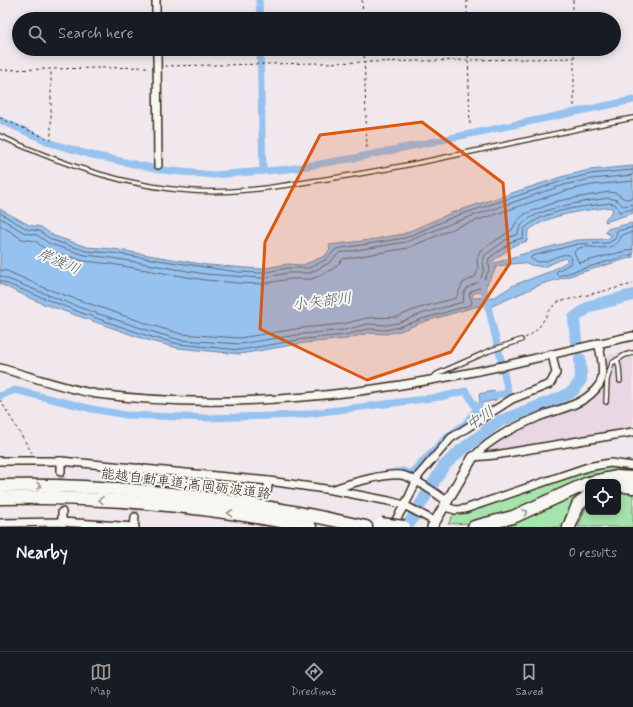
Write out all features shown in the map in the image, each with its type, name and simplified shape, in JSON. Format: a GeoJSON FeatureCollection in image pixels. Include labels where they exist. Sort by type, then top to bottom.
{"type":"FeatureCollection","features":[{"type":"Feature","properties":{"kind":"highway"},"geometry":{"type":"LineString","coordinates":[[606,479],[616,477],[633,478]]}},
{"type":"Feature","properties":{"kind":"highway"},"geometry":{"type":"LineString","coordinates":[[474,527],[513,517],[585,484]]}},
{"type":"Feature","properties":{"kind":"highway"},"geometry":{"type":"LineString","coordinates":[[621,485],[633,487]]}},
{"type":"Feature","properties":{"kind":"highway","name":"能越自動車道;高岡砺波道路"},"geometry":{"type":"LineString","coordinates":[[0,486],[72,486],[122,489],[230,501],[366,527]]}},
{"type":"Feature","properties":{"kind":"highway","name":"能越自動車道;高岡砺波道路"},"geometry":{"type":"LineString","coordinates":[[0,498],[72,498],[171,505],[231,513],[310,527]]}},
{"type":"Feature","properties":{"kind":"highway"},"geometry":{"type":"LineString","coordinates":[[569,527],[578,505],[585,499]]}},
{"type":"Feature","properties":{"kind":"highway"},"geometry":{"type":"LineString","coordinates":[[230,501],[315,512],[386,526],[404,527]]}},
{"type":"Feature","properties":{"kind":"street"},"geometry":{"type":"LineString","coordinates":[[156,0],[156,12]]}},
{"type":"Feature","properties":{"kind":"street"},"geometry":{"type":"LineString","coordinates":[[157,56],[158,165]]}},
{"type":"Feature","properties":{"kind":"street"},"geometry":{"type":"LineString","coordinates":[[0,368],[95,393],[159,400],[271,400],[355,391],[431,379],[633,336]]}},
{"type":"Feature","properties":{"kind":"street"},"geometry":{"type":"LineString","coordinates":[[0,461],[60,461],[269,481],[332,490],[389,501],[406,506],[427,518],[434,524],[473,457],[488,442],[509,430],[543,415],[580,403],[600,384],[603,362],[598,343]]}},
{"type":"Feature","properties":{"kind":"street"},"geometry":{"type":"LineString","coordinates":[[386,526],[406,506],[419,484],[419,475],[451,438],[512,399],[550,384],[556,373],[552,354]]}},
{"type":"Feature","properties":{"kind":"street"},"geometry":{"type":"LineString","coordinates":[[473,457],[495,455],[633,432]]}},
{"type":"Feature","properties":{"kind":"street"},"geometry":{"type":"LineString","coordinates":[[60,461],[61,472]]}},
{"type":"Feature","properties":{"kind":"street"},"geometry":{"type":"LineString","coordinates":[[332,490],[348,484],[383,477],[404,475],[434,493],[446,505],[456,510],[465,509],[588,467],[610,463],[633,466]]}},
{"type":"Feature","properties":{"kind":"street"},"geometry":{"type":"LineString","coordinates":[[139,477],[140,468]]}},
{"type":"Feature","properties":{"kind":"street"},"geometry":{"type":"LineString","coordinates":[[267,491],[269,481]]}},
{"type":"Feature","properties":{"kind":"street"},"geometry":{"type":"LineString","coordinates":[[62,512],[62,522]]}},
{"type":"Feature","properties":{"kind":"street"},"geometry":{"type":"LineString","coordinates":[[0,523],[24,525],[62,522],[134,527],[135,517]]}},
{"type":"Feature","properties":{"kind":"lane"},"geometry":{"type":"LineString","coordinates":[[0,136],[34,152],[116,178],[164,188],[213,192],[261,189],[363,174],[633,118]]}},
{"type":"Feature","properties":{"kind":"lane"},"geometry":{"type":"LineString","coordinates":[[431,379],[437,374],[488,351],[521,340]]}},
{"type":"Feature","properties":{"kind":"lane"},"geometry":{"type":"LineString","coordinates":[[606,402],[605,392],[612,363],[625,355],[633,353]]}},
{"type":"Feature","properties":{"kind":"lane"},"geometry":{"type":"LineString","coordinates":[[617,360],[620,381]]}},
{"type":"Feature","properties":{"kind":"path"},"geometry":{"type":"LineString","coordinates":[[362,0],[363,12]]}},
{"type":"Feature","properties":{"kind":"path"},"geometry":{"type":"LineString","coordinates":[[467,0],[468,12]]}},
{"type":"Feature","properties":{"kind":"path"},"geometry":{"type":"LineString","coordinates":[[573,0],[573,12]]}},
{"type":"Feature","properties":{"kind":"path"},"geometry":{"type":"LineString","coordinates":[[364,56],[367,151]]}},
{"type":"Feature","properties":{"kind":"path"},"geometry":{"type":"LineString","coordinates":[[468,56],[470,127]]}},
{"type":"Feature","properties":{"kind":"path"},"geometry":{"type":"LineString","coordinates":[[0,70],[574,58],[574,109]]}},
{"type":"Feature","properties":{"kind":"path"},"geometry":{"type":"LineString","coordinates":[[0,118],[51,140],[51,69]]}},
{"type":"Feature","properties":{"kind":"path"},"geometry":{"type":"LineString","coordinates":[[521,340],[540,328],[549,310],[558,302],[633,284]]}},
{"type":"Feature","properties":{"kind":"path"},"geometry":{"type":"LineString","coordinates":[[0,400],[36,461]]}},
{"type":"Feature","properties":{"kind":"highlighted area"},"geometry":{"type":"Polygon","coordinates":[[[422,122],[503,183],[510,263],[451,352],[367,380],[260,329],[265,242],[320,135],[422,122]]]}},
{"type":"Feature","properties":{"kind":"shaded area"},"geometry":{"type":"Polygon","coordinates":[[[633,349],[633,428],[492,451],[491,443],[510,433],[541,419],[574,409],[590,400],[600,390],[606,374],[605,356],[633,349]]]}},
{"type":"Feature","properties":{"kind":"green space"},"geometry":{"type":"Polygon","coordinates":[[[624,466],[633,469],[633,474],[617,479],[585,479],[585,489],[473,523],[448,524],[453,515],[572,475],[604,467],[624,466]]]}},
{"type":"Feature","properties":{"kind":"green space"},"geometry":{"type":"Polygon","coordinates":[[[585,490],[585,494],[568,511],[564,522],[564,527],[496,527],[585,490]]]}},
{"type":"Feature","properties":{"kind":"green space"},"geometry":{"type":"Polygon","coordinates":[[[621,492],[633,494],[633,527],[578,527],[585,510],[585,515],[621,515],[621,492]]]}},
{"type":"Feature","properties":{"kind":"water"},"geometry":{"type":"Polygon","coordinates":[[[633,166],[633,213],[605,222],[606,218],[613,211],[611,207],[568,214],[546,220],[528,231],[527,241],[515,245],[491,262],[496,263],[519,255],[577,240],[607,239],[612,236],[605,232],[607,229],[632,223],[633,257],[542,284],[492,306],[478,306],[423,322],[400,331],[386,334],[368,333],[346,339],[304,343],[240,354],[178,348],[147,340],[41,303],[0,284],[0,209],[29,225],[41,227],[54,236],[87,247],[113,249],[207,265],[260,269],[288,264],[303,265],[325,256],[330,249],[329,245],[403,234],[451,213],[561,177],[589,170],[633,166]],[[565,258],[543,267],[520,263],[497,266],[483,291],[474,293],[472,296],[474,298],[495,297],[514,285],[549,272],[568,261],[565,258]]]}},
{"type":"Feature","properties":{"kind":"water"},"geometry":{"type":"Polygon","coordinates":[[[494,391],[497,398],[496,400],[482,403],[480,406],[478,405],[480,402],[479,394],[494,391]]]}},
{"type":"Feature","properties":{"kind":"waterway"},"geometry":{"type":"LineString","coordinates":[[259,0],[260,12]]}},
{"type":"Feature","properties":{"kind":"waterway"},"geometry":{"type":"LineString","coordinates":[[260,56],[263,171]]}},
{"type":"Feature","properties":{"kind":"waterway"},"geometry":{"type":"LineString","coordinates":[[0,120],[54,144],[88,154],[161,170],[214,175],[289,169],[355,158],[633,100]]}},
{"type":"Feature","properties":{"kind":"waterway"},"geometry":{"type":"LineString","coordinates":[[482,282],[501,360]]}},
{"type":"Feature","properties":{"kind":"waterway","name":"中川"},"geometry":{"type":"LineString","coordinates":[[576,342],[574,318],[590,306],[633,295]]}},
{"type":"Feature","properties":{"kind":"waterway","name":"中川"},"geometry":{"type":"LineString","coordinates":[[407,527],[443,467],[460,451],[500,421],[562,397],[573,391],[581,380],[580,359]]}},
{"type":"Feature","properties":{"kind":"waterway"},"geometry":{"type":"LineString","coordinates":[[497,395],[508,393],[503,369]]}},
{"type":"Feature","properties":{"kind":"waterway"},"geometry":{"type":"LineString","coordinates":[[0,396],[15,390],[92,409],[126,415],[209,418],[298,415],[440,397],[466,391],[476,408]]}},
{"type":"Feature","properties":{"kind":"waterway"},"geometry":{"type":"LineString","coordinates":[[389,473],[403,471],[409,474],[445,439],[465,424],[479,406]]}},
{"type":"Feature","properties":{"kind":"waterway","name":"中川"},"geometry":{"type":"LineString","coordinates":[[485,424],[488,429]]}},
{"type":"Feature","properties":{"kind":"tunnel"},"geometry":{"type":"LineString","coordinates":[[61,472],[62,512]]}},
{"type":"Feature","properties":{"kind":"tunnel"},"geometry":{"type":"LineString","coordinates":[[135,517],[139,477]]}},
{"type":"Feature","properties":{"kind":"tunnel"},"geometry":{"type":"LineString","coordinates":[[260,527],[267,491]]}},
{"type":"Feature","properties":{"kind":"water label","name":"岸渡川"},"geometry":{"type":"Point","coordinates":[59,261]}},
{"type":"Feature","properties":{"kind":"water label","name":"小矢部川"},"geometry":{"type":"Point","coordinates":[322,301]}}]}
